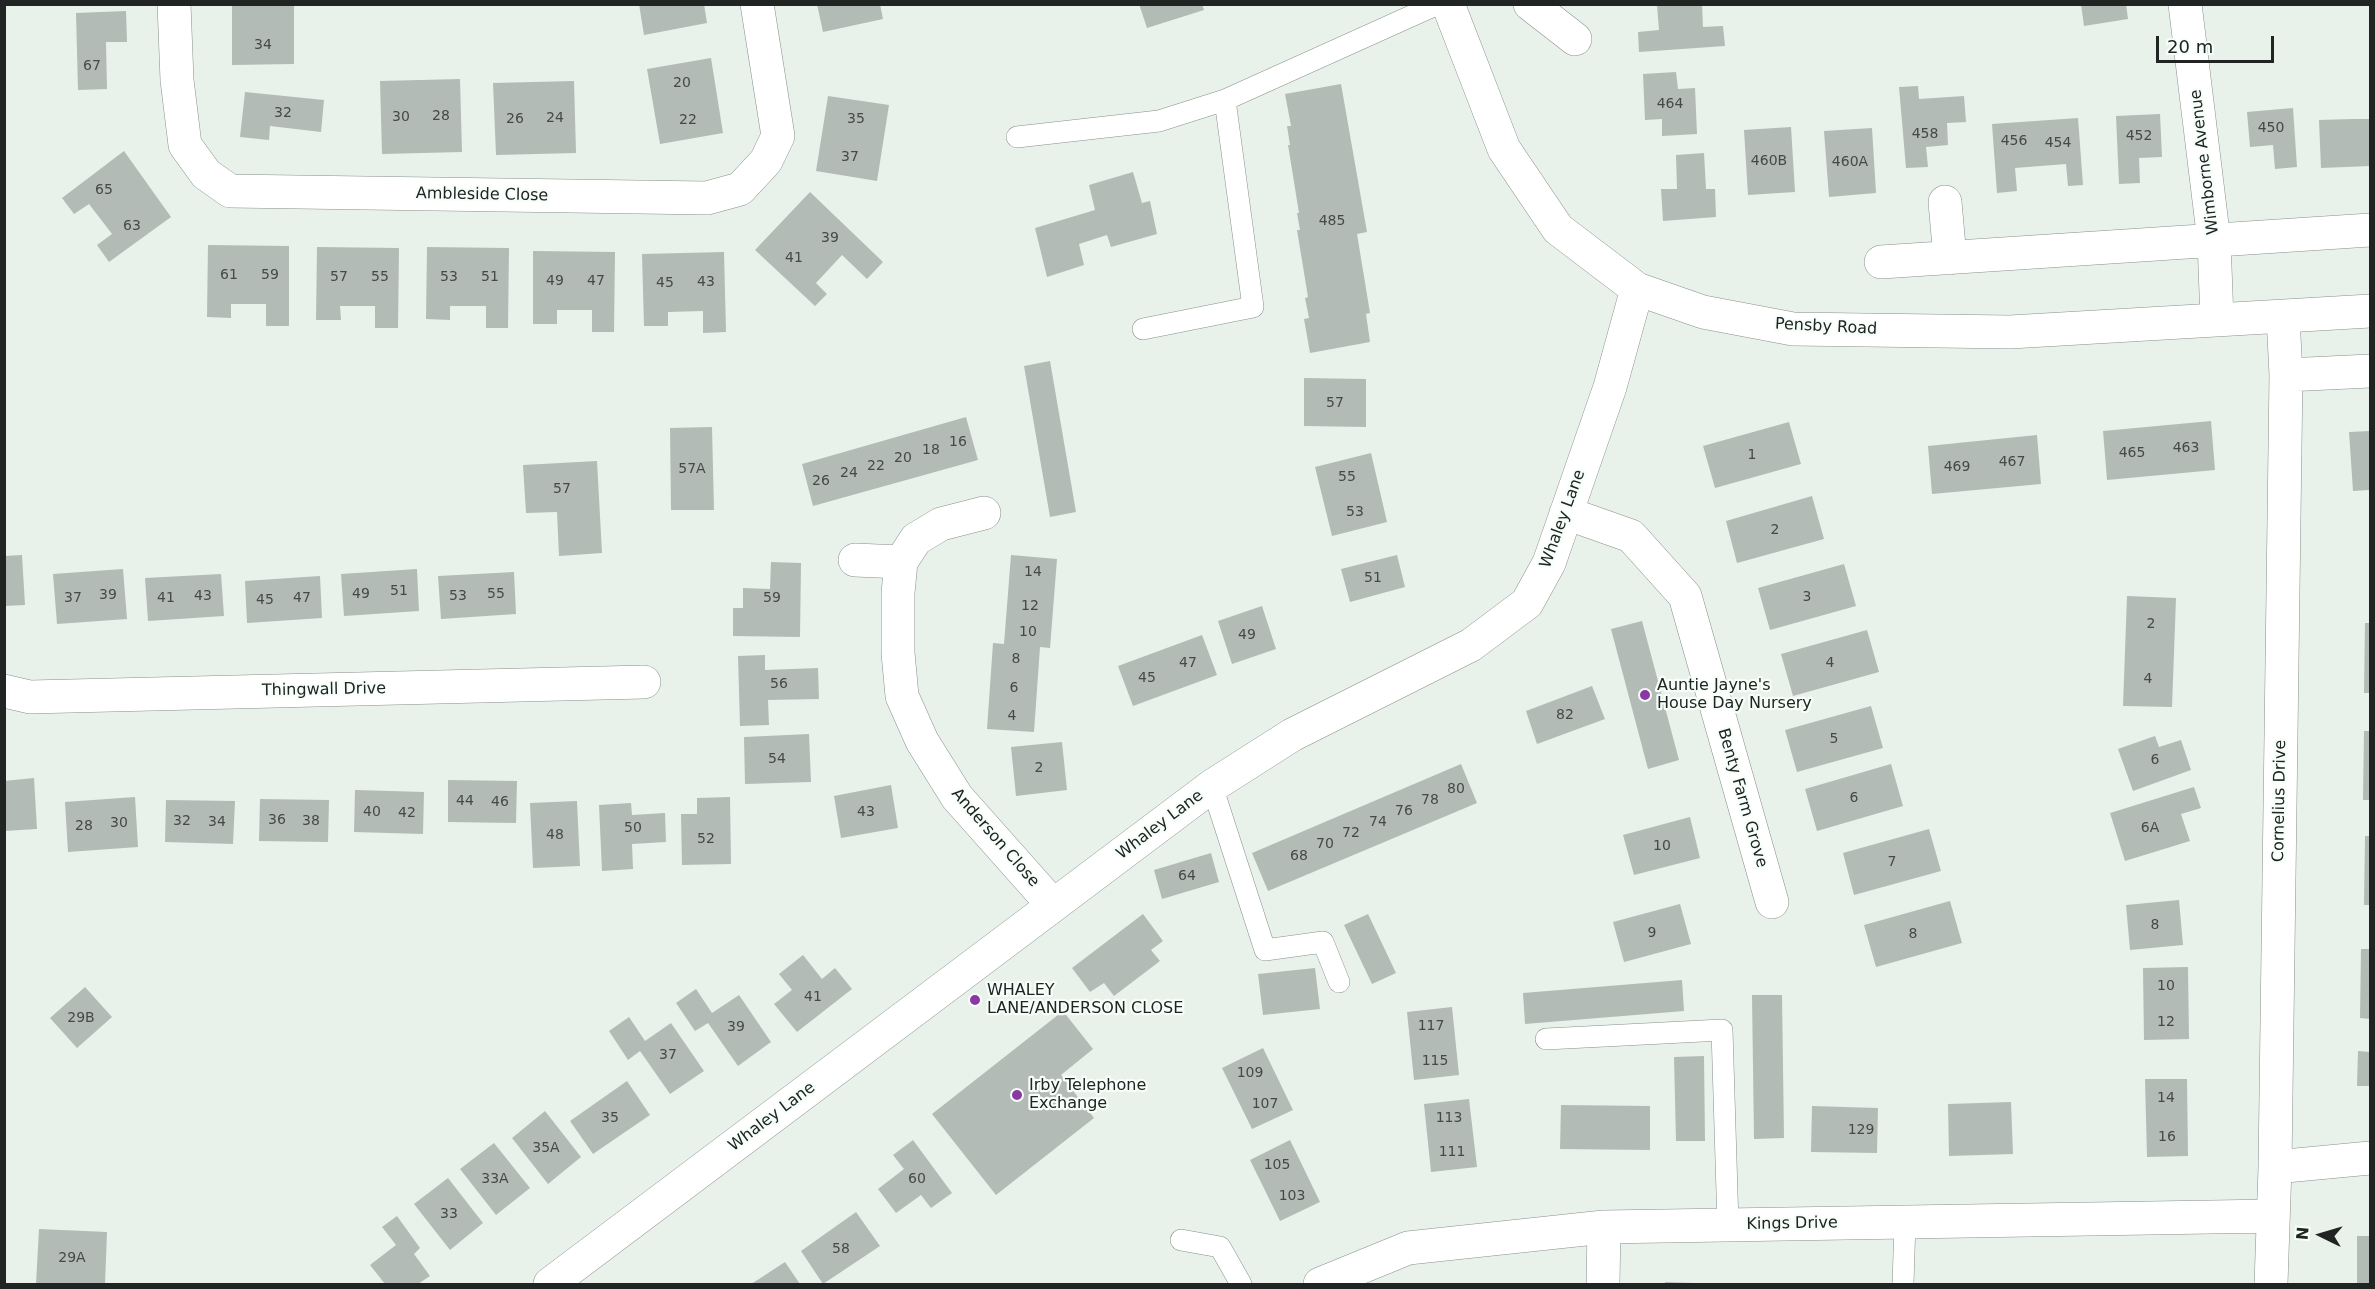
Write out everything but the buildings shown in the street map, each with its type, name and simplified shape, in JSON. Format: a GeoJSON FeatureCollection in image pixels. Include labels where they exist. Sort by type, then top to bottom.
{"type":"FeatureCollection","features":[{"type":"Feature","properties":{"kind":"street","name":"Ambleside Close"},"geometry":{"type":"LineString","coordinates":[[174,4],[177,80],[185,146],[206,174],[230,192],[707,198],[740,189],[766,161],[778,136],[757,4]]}},
{"type":"Feature","properties":{"kind":"street","name":"Pensby Road"},"geometry":{"type":"LineString","coordinates":[[1449,4],[1504,149],[1558,229],[1637,289],[1703,312],[1793,329],[2010,332],[2370,311]]}},
{"type":"Feature","properties":{"kind":"street"},"geometry":{"type":"LineString","coordinates":[[1530,4],[1575,39]]}},
{"type":"Feature","properties":{"kind":"street","name":"Wimborne Avenue"},"geometry":{"type":"LineString","coordinates":[[2185,4],[2214,241],[2217,319]]}},
{"type":"Feature","properties":{"kind":"street"},"geometry":{"type":"LineString","coordinates":[[1945,202],[1950,258]]}},
{"type":"Feature","properties":{"kind":"street"},"geometry":{"type":"LineString","coordinates":[[1881,262],[2370,230]]}},
{"type":"Feature","properties":{"kind":"street","name":"Whaley Lane"},"geometry":{"type":"LineString","coordinates":[[550,1284],[1212,786],[1292,735],[1471,645],[1527,603],[1549,563],[1610,387],[1637,289]]}},
{"type":"Feature","properties":{"kind":"street","name":"Cornelius Drive"},"geometry":{"type":"LineString","coordinates":[[2271,1284],[2275,1167],[2286,375],[2283,317]]}},
{"type":"Feature","properties":{"kind":"street"},"geometry":{"type":"LineString","coordinates":[[2286,375],[2370,371]]}},
{"type":"Feature","properties":{"kind":"street","name":"Anderson Close"},"geometry":{"type":"LineString","coordinates":[[984,513],[940,524],[916,539],[901,562],[898,593],[898,654],[902,696],[922,741],[957,797],[1053,905]]}},
{"type":"Feature","properties":{"kind":"street","name":"Benty Farm Grove"},"geometry":{"type":"LineString","coordinates":[[1566,513],[1630,536],[1685,596],[1772,902]]}},
{"type":"Feature","properties":{"kind":"street"},"geometry":{"type":"LineString","coordinates":[[855,560],[901,562]]}},
{"type":"Feature","properties":{"kind":"street","name":"Thingwall Drive"},"geometry":{"type":"LineString","coordinates":[[4,692],[30,697],[644,682]]}},
{"type":"Feature","properties":{"kind":"street"},"geometry":{"type":"LineString","coordinates":[[2275,1167],[2370,1158]]}},
{"type":"Feature","properties":{"kind":"street","name":"Kings Drive"},"geometry":{"type":"LineString","coordinates":[[1320,1284],[1408,1248],[1604,1227],[2272,1216]]}},
{"type":"Feature","properties":{"kind":"street"},"geometry":{"type":"LineString","coordinates":[[1603,1284],[1604,1227]]}},
{"type":"Feature","properties":{"kind":"lane"},"geometry":{"type":"LineString","coordinates":[[1017,137],[1160,121],[1225,100],[1438,4]]}},
{"type":"Feature","properties":{"kind":"lane"},"geometry":{"type":"LineString","coordinates":[[1143,329],[1253,307],[1225,100]]}},
{"type":"Feature","properties":{"kind":"lane"},"geometry":{"type":"LineString","coordinates":[[1212,786],[1265,950],[1323,942],[1340,982]]}},
{"type":"Feature","properties":{"kind":"lane"},"geometry":{"type":"LineString","coordinates":[[1546,1039],[1722,1030],[1728,1225]]}},
{"type":"Feature","properties":{"kind":"lane"},"geometry":{"type":"LineString","coordinates":[[1903,1284],[1905,1222]]}},
{"type":"Feature","properties":{"kind":"lane"},"geometry":{"type":"LineString","coordinates":[[1181,1240],[1220,1247],[1241,1284]]}},
{"type":"Feature","properties":{"kind":"place","name":"Auntie Jayne's House Day Nursery"},"geometry":{"type":"Point","coordinates":[1645,695]}},
{"type":"Feature","properties":{"kind":"place","name":"WHALEY LANE/ANDERSON CLOSE"},"geometry":{"type":"Point","coordinates":[975,1000]}},
{"type":"Feature","properties":{"kind":"place","name":"Irby Telephone Exchange"},"geometry":{"type":"Point","coordinates":[1017,1095]}}]}
